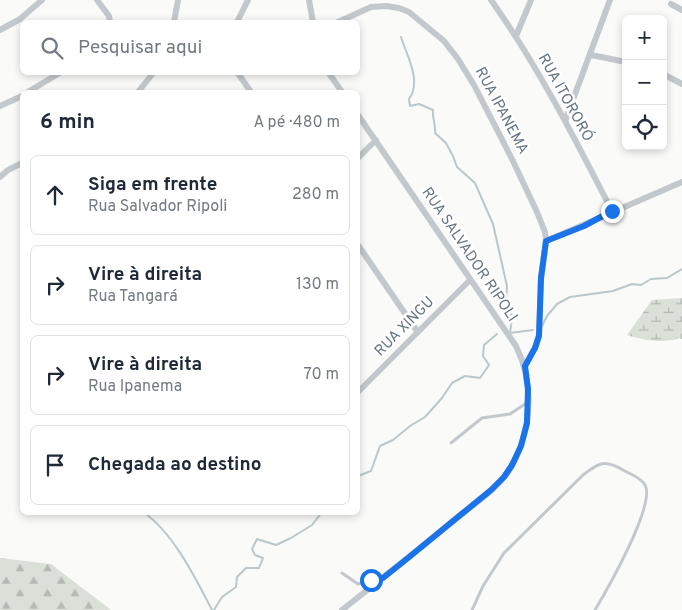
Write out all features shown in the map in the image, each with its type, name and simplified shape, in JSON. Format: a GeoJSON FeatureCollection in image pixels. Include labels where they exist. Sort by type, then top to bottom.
{"type":"FeatureCollection","features":[{"type":"Feature","properties":{"kind":"street"},"geometry":{"type":"LineString","coordinates":[[0,30],[20,19],[42,0]]}},
{"type":"Feature","properties":{"kind":"street"},"geometry":{"type":"LineString","coordinates":[[174,20],[178,0]]}},
{"type":"Feature","properties":{"kind":"street"},"geometry":{"type":"LineString","coordinates":[[238,20],[248,0]]}},
{"type":"Feature","properties":{"kind":"street"},"geometry":{"type":"LineString","coordinates":[[309,0],[313,20]]}},
{"type":"Feature","properties":{"kind":"street","name":"RUA ITORORÓ"},"geometry":{"type":"LineString","coordinates":[[491,0],[516,36],[565,121],[612,211]]}},
{"type":"Feature","properties":{"kind":"street"},"geometry":{"type":"LineString","coordinates":[[516,36],[531,0]]}},
{"type":"Feature","properties":{"kind":"street"},"geometry":{"type":"LineString","coordinates":[[565,121],[610,0]]}},
{"type":"Feature","properties":{"kind":"street"},"geometry":{"type":"LineString","coordinates":[[99,3],[109,16],[110,20]]}},
{"type":"Feature","properties":{"kind":"street"},"geometry":{"type":"LineString","coordinates":[[671,4],[682,10]]}},
{"type":"Feature","properties":{"kind":"street","name":"RUA IPANEMA"},"geometry":{"type":"LineString","coordinates":[[342,20],[370,7],[386,6],[399,8],[409,12],[444,41],[474,85],[512,159],[537,212],[545,232],[546,241]]}},
{"type":"Feature","properties":{"kind":"street"},"geometry":{"type":"LineString","coordinates":[[591,55],[622,61]]}},
{"type":"Feature","properties":{"kind":"street"},"geometry":{"type":"LineString","coordinates":[[31,90],[57,75]]}},
{"type":"Feature","properties":{"kind":"street"},"geometry":{"type":"LineString","coordinates":[[140,90],[152,75]]}},
{"type":"Feature","properties":{"kind":"street"},"geometry":{"type":"LineString","coordinates":[[239,75],[250,90]]}},
{"type":"Feature","properties":{"kind":"street"},"geometry":{"type":"LineString","coordinates":[[330,75],[341,90]]}},
{"type":"Feature","properties":{"kind":"street"},"geometry":{"type":"LineString","coordinates":[[667,76],[682,84]]}},
{"type":"Feature","properties":{"kind":"street"},"geometry":{"type":"LineString","coordinates":[[0,106],[20,97]]}},
{"type":"Feature","properties":{"kind":"street","name":"RUA SALVADOR RIPOLI"},"geometry":{"type":"LineString","coordinates":[[342,610],[491,490],[504,477],[521,446],[527,423],[528,402],[525,366],[516,346],[360,117]]}},
{"type":"Feature","properties":{"kind":"street"},"geometry":{"type":"LineString","coordinates":[[360,156],[376,140]]}},
{"type":"Feature","properties":{"kind":"street"},"geometry":{"type":"LineString","coordinates":[[0,176],[20,164]]}},
{"type":"Feature","properties":{"kind":"street"},"geometry":{"type":"LineString","coordinates":[[525,366],[539,336],[541,278],[546,241],[682,182]]}},
{"type":"Feature","properties":{"kind":"street"},"geometry":{"type":"LineString","coordinates":[[360,248],[417,332]]}},
{"type":"Feature","properties":{"kind":"street","name":"RUA XINGU"},"geometry":{"type":"LineString","coordinates":[[360,389],[470,280]]}},
{"type":"Feature","properties":{"kind":"lane"},"geometry":{"type":"LineString","coordinates":[[451,443],[482,418],[510,414],[528,402]]}},
{"type":"Feature","properties":{"kind":"lane"},"geometry":{"type":"LineString","coordinates":[[472,610],[483,586],[504,553],[583,475],[597,465],[608,463],[642,481],[646,486],[646,495],[632,542],[595,610]]}},
{"type":"Feature","properties":{"kind":"lane"},"geometry":{"type":"LineString","coordinates":[[342,572],[358,584],[383,578]]}},
{"type":"Feature","properties":{"kind":"green space"},"geometry":{"type":"Polygon","coordinates":[[[682,298],[682,339],[653,341],[627,335],[652,300],[682,298]]]}},
{"type":"Feature","properties":{"kind":"green space"},"geometry":{"type":"Polygon","coordinates":[[[0,558],[51,564],[111,610],[0,610],[0,558]]]}},
{"type":"Feature","properties":{"kind":"waterway"},"geometry":{"type":"LineString","coordinates":[[401,37],[414,76],[413,92],[409,99],[410,106],[419,104],[433,110],[435,133],[446,143],[457,167],[475,183],[493,224],[507,286],[506,301],[512,318],[510,333],[533,330]]}},
{"type":"Feature","properties":{"kind":"waterway"},"geometry":{"type":"LineString","coordinates":[[542,326],[547,316],[557,304],[570,297],[613,291],[632,284],[641,285],[651,279],[667,278],[682,269]]}},
{"type":"Feature","properties":{"kind":"waterway"},"geometry":{"type":"LineString","coordinates":[[360,475],[371,471],[380,446],[393,440],[425,417],[452,383],[465,376],[480,378],[489,365],[483,356],[484,345],[497,334]]}},
{"type":"Feature","properties":{"kind":"waterway"},"geometry":{"type":"LineString","coordinates":[[147,515],[164,531],[183,557],[212,610]]}},
{"type":"Feature","properties":{"kind":"waterway"},"geometry":{"type":"LineString","coordinates":[[214,610],[222,597],[236,587],[237,577],[246,568],[259,568],[263,558],[255,555],[252,549],[257,539],[276,545],[312,525],[320,515]]}},
{"type":"Feature","properties":{"kind":"route"},"geometry":{"type":"LineString","coordinates":[[371,580],[383,578],[408,558],[491,490],[504,477],[512,465],[521,446],[527,423],[528,389],[525,366],[538,342],[541,278],[546,241],[584,226],[612,211]]}}]}
